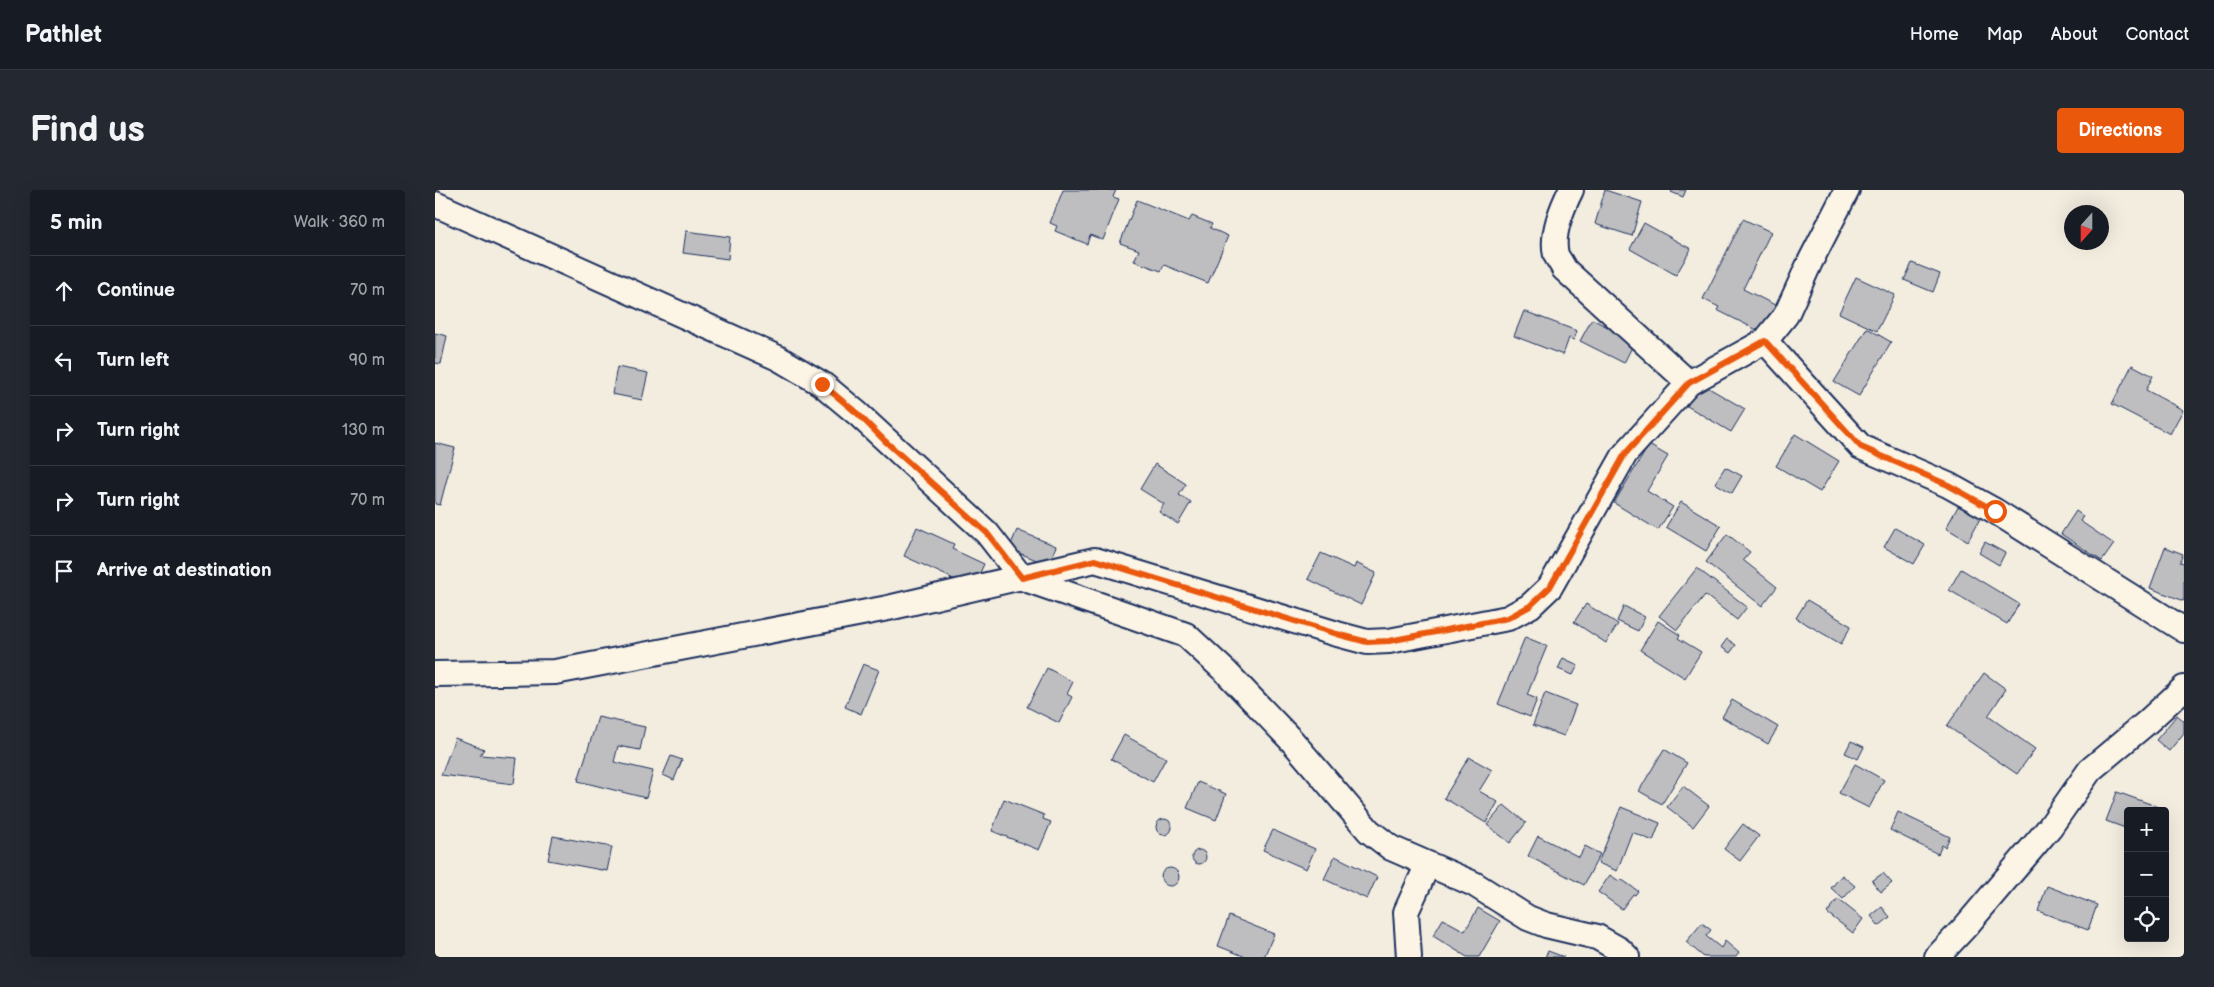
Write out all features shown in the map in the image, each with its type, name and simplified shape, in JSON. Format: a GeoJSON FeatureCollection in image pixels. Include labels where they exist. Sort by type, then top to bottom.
{"type":"FeatureCollection","features":[{"type":"Feature","properties":{"kind":"street"},"geometry":{"type":"LineString","coordinates":[[1571,190],[1556,234],[1556,255],[1564,269],[1689,383]]}},
{"type":"Feature","properties":{"kind":"street"},"geometry":{"type":"LineString","coordinates":[[435,674],[555,672],[888,608],[1095,560],[1367,642],[1389,641],[1508,618],[1530,606],[1550,587],[1625,454],[1689,383],[1765,341],[1786,315],[1810,262],[1847,190]]}},
{"type":"Feature","properties":{"kind":"street"},"geometry":{"type":"LineString","coordinates":[[435,204],[778,358],[822,384],[858,414],[885,441],[987,533],[1022,578],[1186,635],[1226,672],[1293,742],[1369,831],[1391,848],[1475,884],[1528,918],[1546,925],[1597,936],[1620,950],[1627,957]]}},
{"type":"Feature","properties":{"kind":"street"},"geometry":{"type":"LineString","coordinates":[[1765,341],[1861,447],[1948,485],[1995,511],[2184,630]]}},
{"type":"Feature","properties":{"kind":"street"},"geometry":{"type":"LineString","coordinates":[[1937,957],[1966,926],[2050,827],[2090,770],[2184,688]]}},
{"type":"Feature","properties":{"kind":"street"},"geometry":{"type":"LineString","coordinates":[[1409,957],[1406,912],[1428,864]]}},
{"type":"Feature","properties":{"kind":"building"},"geometry":{"type":"Polygon","coordinates":[[[1063,190],[1116,190],[1113,197],[1119,199],[1103,240],[1090,235],[1087,244],[1055,231],[1057,226],[1050,223],[1063,190]]]}},
{"type":"Feature","properties":{"kind":"building"},"geometry":{"type":"Polygon","coordinates":[[[1605,190],[1642,202],[1632,236],[1595,224],[1605,190]]]}},
{"type":"Feature","properties":{"kind":"building"},"geometry":{"type":"Polygon","coordinates":[[[1672,190],[1686,190],[1683,197],[1671,192],[1672,190]]]}},
{"type":"Feature","properties":{"kind":"building"},"geometry":{"type":"Polygon","coordinates":[[[1137,200],[1189,221],[1192,216],[1212,224],[1210,228],[1228,236],[1208,283],[1164,265],[1161,271],[1134,261],[1139,250],[1120,243],[1137,200]]]}},
{"type":"Feature","properties":{"kind":"building"},"geometry":{"type":"Polygon","coordinates":[[[1743,219],[1771,232],[1743,289],[1779,307],[1765,334],[1717,310],[1719,307],[1703,299],[1743,219]]]}},
{"type":"Feature","properties":{"kind":"building"},"geometry":{"type":"Polygon","coordinates":[[[1644,223],[1691,249],[1676,275],[1630,249],[1644,223]]]}},
{"type":"Feature","properties":{"kind":"building"},"geometry":{"type":"Polygon","coordinates":[[[686,231],[730,237],[728,259],[683,253],[686,231]]]}},
{"type":"Feature","properties":{"kind":"building"},"geometry":{"type":"Polygon","coordinates":[[[1912,263],[1940,274],[1933,292],[1904,280],[1912,263]]]}},
{"type":"Feature","properties":{"kind":"building"},"geometry":{"type":"Polygon","coordinates":[[[1856,277],[1895,295],[1877,331],[1839,313],[1856,277]]]}},
{"type":"Feature","properties":{"kind":"building"},"geometry":{"type":"Polygon","coordinates":[[[1524,311],[1577,331],[1574,340],[1569,338],[1563,355],[1514,336],[1524,311]]]}},
{"type":"Feature","properties":{"kind":"building"},"geometry":{"type":"Polygon","coordinates":[[[1592,319],[1635,341],[1624,363],[1580,341],[1592,319]]]}},
{"type":"Feature","properties":{"kind":"building"},"geometry":{"type":"Polygon","coordinates":[[[1867,328],[1891,342],[1859,396],[1834,382],[1867,328]]]}},
{"type":"Feature","properties":{"kind":"building"},"geometry":{"type":"Polygon","coordinates":[[[435,333],[447,336],[441,364],[435,363],[435,333]]]}},
{"type":"Feature","properties":{"kind":"building"},"geometry":{"type":"Polygon","coordinates":[[[2132,365],[2153,376],[2146,390],[2183,410],[2170,434],[2112,404],[2132,365]]]}},
{"type":"Feature","properties":{"kind":"building"},"geometry":{"type":"Polygon","coordinates":[[[617,367],[648,373],[642,400],[612,394],[617,367]]]}},
{"type":"Feature","properties":{"kind":"building"},"geometry":{"type":"Polygon","coordinates":[[[1700,383],[1745,409],[1731,432],[1687,406],[1700,383]]]}},
{"type":"Feature","properties":{"kind":"building"},"geometry":{"type":"Polygon","coordinates":[[[1795,434],[1839,461],[1820,492],[1776,466],[1795,434]]]}},
{"type":"Feature","properties":{"kind":"building"},"geometry":{"type":"Polygon","coordinates":[[[435,443],[455,448],[440,505],[435,504],[435,443]]]}},
{"type":"Feature","properties":{"kind":"building"},"geometry":{"type":"Polygon","coordinates":[[[1649,445],[1668,456],[1647,491],[1673,507],[1658,530],[1614,503],[1649,445]]]}},
{"type":"Feature","properties":{"kind":"building"},"geometry":{"type":"Polygon","coordinates":[[[1155,464],[1186,484],[1179,495],[1191,502],[1178,524],[1159,512],[1164,504],[1140,489],[1155,464]]]}},
{"type":"Feature","properties":{"kind":"building"},"geometry":{"type":"Polygon","coordinates":[[[1725,467],[1742,476],[1732,493],[1715,483],[1725,467]]]}},
{"type":"Feature","properties":{"kind":"building"},"geometry":{"type":"Polygon","coordinates":[[[1961,501],[1983,513],[1968,541],[1946,528],[1961,501]]]}},
{"type":"Feature","properties":{"kind":"building"},"geometry":{"type":"Polygon","coordinates":[[[1681,502],[1721,526],[1706,551],[1666,527],[1681,502]]]}},
{"type":"Feature","properties":{"kind":"building"},"geometry":{"type":"Polygon","coordinates":[[[2076,511],[2083,516],[2080,521],[2114,544],[2102,561],[2061,534],[2076,511]]]}},
{"type":"Feature","properties":{"kind":"building"},"geometry":{"type":"Polygon","coordinates":[[[917,527],[954,544],[952,549],[984,564],[973,588],[904,556],[917,527]]]}},
{"type":"Feature","properties":{"kind":"building"},"geometry":{"type":"Polygon","coordinates":[[[1895,528],[1925,545],[1914,564],[1884,547],[1895,528]]]}},
{"type":"Feature","properties":{"kind":"building"},"geometry":{"type":"Polygon","coordinates":[[[1017,530],[1056,546],[1049,565],[1009,549],[1017,530]]]}},
{"type":"Feature","properties":{"kind":"building"},"geometry":{"type":"Polygon","coordinates":[[[1727,534],[1750,552],[1743,560],[1777,587],[1762,606],[1706,562],[1727,534]]]}},
{"type":"Feature","properties":{"kind":"building"},"geometry":{"type":"Polygon","coordinates":[[[1985,542],[2005,553],[1999,565],[1979,553],[1985,542]]]}},
{"type":"Feature","properties":{"kind":"building"},"geometry":{"type":"Polygon","coordinates":[[[2165,547],[2183,554],[2180,562],[2184,563],[2184,601],[2150,588],[2165,547]]]}},
{"type":"Feature","properties":{"kind":"building"},"geometry":{"type":"Polygon","coordinates":[[[1321,553],[1354,568],[1356,563],[1376,573],[1361,605],[1308,579],[1321,553]]]}},
{"type":"Feature","properties":{"kind":"building"},"geometry":{"type":"Polygon","coordinates":[[[1697,568],[1747,607],[1737,620],[1705,595],[1677,630],[1659,616],[1697,568]]]}},
{"type":"Feature","properties":{"kind":"building"},"geometry":{"type":"Polygon","coordinates":[[[1961,569],[2019,604],[2007,624],[1949,590],[1961,569]]]}},
{"type":"Feature","properties":{"kind":"building"},"geometry":{"type":"Polygon","coordinates":[[[1807,600],[1851,626],[1841,644],[1796,618],[1807,600]]]}},
{"type":"Feature","properties":{"kind":"building"},"geometry":{"type":"Polygon","coordinates":[[[1586,604],[1618,624],[1606,643],[1574,622],[1586,604]]]}},
{"type":"Feature","properties":{"kind":"building"},"geometry":{"type":"Polygon","coordinates":[[[1624,606],[1645,617],[1638,631],[1617,621],[1624,606]]]}},
{"type":"Feature","properties":{"kind":"building"},"geometry":{"type":"Polygon","coordinates":[[[1658,621],[1680,635],[1678,638],[1701,652],[1685,678],[1640,650],[1658,621]]]}},
{"type":"Feature","properties":{"kind":"building"},"geometry":{"type":"Polygon","coordinates":[[[1525,637],[1547,646],[1527,695],[1537,699],[1530,717],[1498,704],[1525,637]]]}},
{"type":"Feature","properties":{"kind":"building"},"geometry":{"type":"Polygon","coordinates":[[[1727,639],[1736,645],[1730,653],[1721,647],[1727,639]]]}},
{"type":"Feature","properties":{"kind":"building"},"geometry":{"type":"Polygon","coordinates":[[[1563,658],[1578,665],[1573,675],[1558,669],[1563,658]]]}},
{"type":"Feature","properties":{"kind":"building"},"geometry":{"type":"Polygon","coordinates":[[[863,664],[879,670],[861,714],[845,707],[863,664]]]}},
{"type":"Feature","properties":{"kind":"building"},"geometry":{"type":"Polygon","coordinates":[[[1047,668],[1073,682],[1067,694],[1072,697],[1059,723],[1027,707],[1047,668]]]}},
{"type":"Feature","properties":{"kind":"building"},"geometry":{"type":"Polygon","coordinates":[[[1984,673],[2006,689],[1988,716],[2035,749],[2017,774],[1947,726],[1984,673]]]}},
{"type":"Feature","properties":{"kind":"building"},"geometry":{"type":"Polygon","coordinates":[[[1545,693],[1576,705],[1564,736],[1533,725],[1545,693]]]}},
{"type":"Feature","properties":{"kind":"building"},"geometry":{"type":"Polygon","coordinates":[[[1732,700],[1778,727],[1768,744],[1722,717],[1732,700]]]}},
{"type":"Feature","properties":{"kind":"building"},"geometry":{"type":"Polygon","coordinates":[[[2177,715],[2184,721],[2184,733],[2169,751],[2156,740],[2177,715]]]}},
{"type":"Feature","properties":{"kind":"building"},"geometry":{"type":"Polygon","coordinates":[[[598,717],[645,727],[640,750],[618,746],[614,762],[653,771],[646,798],[578,781],[598,717]]]}},
{"type":"Feature","properties":{"kind":"building"},"geometry":{"type":"Polygon","coordinates":[[[1124,735],[1166,758],[1153,782],[1111,759],[1124,735]]]}},
{"type":"Feature","properties":{"kind":"building"},"geometry":{"type":"Polygon","coordinates":[[[455,738],[484,749],[480,755],[517,758],[514,784],[441,775],[455,738]]]}},
{"type":"Feature","properties":{"kind":"building"},"geometry":{"type":"Polygon","coordinates":[[[1851,741],[1864,747],[1858,759],[1845,753],[1851,741]]]}},
{"type":"Feature","properties":{"kind":"building"},"geometry":{"type":"Polygon","coordinates":[[[1664,749],[1687,763],[1662,804],[1639,791],[1664,749]]]}},
{"type":"Feature","properties":{"kind":"building"},"geometry":{"type":"Polygon","coordinates":[[[671,756],[682,760],[674,780],[663,775],[671,756]]]}},
{"type":"Feature","properties":{"kind":"building"},"geometry":{"type":"Polygon","coordinates":[[[1469,757],[1492,770],[1479,791],[1498,802],[1486,823],[1444,798],[1469,757]]]}},
{"type":"Feature","properties":{"kind":"building"},"geometry":{"type":"Polygon","coordinates":[[[1855,764],[1884,780],[1869,808],[1839,793],[1855,764]]]}},
{"type":"Feature","properties":{"kind":"building"},"geometry":{"type":"Polygon","coordinates":[[[1198,782],[1226,794],[1216,820],[1187,808],[1198,782]]]}},
{"type":"Feature","properties":{"kind":"building"},"geometry":{"type":"Polygon","coordinates":[[[1683,786],[1709,806],[1693,827],[1667,807],[1683,786]]]}},
{"type":"Feature","properties":{"kind":"building"},"geometry":{"type":"Polygon","coordinates":[[[2117,792],[2158,807],[2124,807],[2124,828],[2106,821],[2117,792]]]}},
{"type":"Feature","properties":{"kind":"building"},"geometry":{"type":"Polygon","coordinates":[[[1004,799],[1044,815],[1043,819],[1051,822],[1039,850],[992,831],[1004,799]]]}},
{"type":"Feature","properties":{"kind":"building"},"geometry":{"type":"Polygon","coordinates":[[[1504,805],[1526,823],[1510,843],[1487,825],[1504,805]]]}},
{"type":"Feature","properties":{"kind":"building"},"geometry":{"type":"Polygon","coordinates":[[[1621,807],[1660,823],[1653,841],[1632,832],[1617,871],[1598,863],[1621,807]]]}},
{"type":"Feature","properties":{"kind":"building"},"geometry":{"type":"Polygon","coordinates":[[[1898,812],[1950,837],[1945,847],[1942,845],[1938,854],[1890,830],[1898,812]]]}},
{"type":"Feature","properties":{"kind":"building"},"geometry":{"type":"Polygon","coordinates":[[[1164,819],[1172,827],[1164,835],[1156,827],[1164,819]]]}},
{"type":"Feature","properties":{"kind":"building"},"geometry":{"type":"Polygon","coordinates":[[[1743,824],[1759,836],[1740,861],[1724,849],[1743,824]]]}},
{"type":"Feature","properties":{"kind":"building"},"geometry":{"type":"Polygon","coordinates":[[[1273,830],[1315,849],[1306,869],[1263,850],[1273,830]]]}},
{"type":"Feature","properties":{"kind":"building"},"geometry":{"type":"Polygon","coordinates":[[[553,836],[612,847],[607,871],[548,860],[553,836]]]}},
{"type":"Feature","properties":{"kind":"building"},"geometry":{"type":"Polygon","coordinates":[[[1538,836],[1579,857],[1585,846],[1600,854],[1584,885],[1528,856],[1538,836]]]}},
{"type":"Feature","properties":{"kind":"building"},"geometry":{"type":"Polygon","coordinates":[[[1196,850],[1202,850],[1206,857],[1202,864],[1196,864],[1192,860],[1192,854],[1196,850]]]}},
{"type":"Feature","properties":{"kind":"building"},"geometry":{"type":"Polygon","coordinates":[[[1335,856],[1377,877],[1367,899],[1324,879],[1335,856]]]}},
{"type":"Feature","properties":{"kind":"building"},"geometry":{"type":"Polygon","coordinates":[[[1170,868],[1176,871],[1179,877],[1176,883],[1170,886],[1164,883],[1161,877],[1164,871],[1170,868]]]}},
{"type":"Feature","properties":{"kind":"building"},"geometry":{"type":"Polygon","coordinates":[[[1883,873],[1892,883],[1881,892],[1872,881],[1883,873]]]}},
{"type":"Feature","properties":{"kind":"building"},"geometry":{"type":"Polygon","coordinates":[[[1610,875],[1619,881],[1621,879],[1638,891],[1635,895],[1633,894],[1622,909],[1598,892],[1610,875]]]}},
{"type":"Feature","properties":{"kind":"building"},"geometry":{"type":"Polygon","coordinates":[[[1842,875],[1855,886],[1843,899],[1831,888],[1842,875]]]}},
{"type":"Feature","properties":{"kind":"building"},"geometry":{"type":"Polygon","coordinates":[[[2047,886],[2097,905],[2088,930],[2038,911],[2047,886]]]}},
{"type":"Feature","properties":{"kind":"building"},"geometry":{"type":"Polygon","coordinates":[[[1838,899],[1863,919],[1853,933],[1827,913],[1838,899]]]}},
{"type":"Feature","properties":{"kind":"building"},"geometry":{"type":"Polygon","coordinates":[[[1882,907],[1890,917],[1879,926],[1871,916],[1882,907]]]}},
{"type":"Feature","properties":{"kind":"building"},"geometry":{"type":"Polygon","coordinates":[[[1478,908],[1500,921],[1479,957],[1467,957],[1433,936],[1443,919],[1465,931],[1478,908]]]}},
{"type":"Feature","properties":{"kind":"building"},"geometry":{"type":"Polygon","coordinates":[[[1229,916],[1274,934],[1264,957],[1246,957],[1218,946],[1229,916]]]}},
{"type":"Feature","properties":{"kind":"building"},"geometry":{"type":"Polygon","coordinates":[[[1702,923],[1711,930],[1706,936],[1721,948],[1725,941],[1739,953],[1736,957],[1704,957],[1686,942],[1702,923]]]}},
{"type":"Feature","properties":{"kind":"building"},"geometry":{"type":"Polygon","coordinates":[[[1548,951],[1564,957],[1545,957],[1548,951]]]}},
{"type":"Feature","properties":{"kind":"route"},"geometry":{"type":"LineString","coordinates":[[822,384],[858,414],[885,441],[987,533],[1022,578],[1095,560],[1367,642],[1389,641],[1508,618],[1530,606],[1550,587],[1625,454],[1689,383],[1765,341],[1861,447],[1948,485],[1995,511]]}}]}
